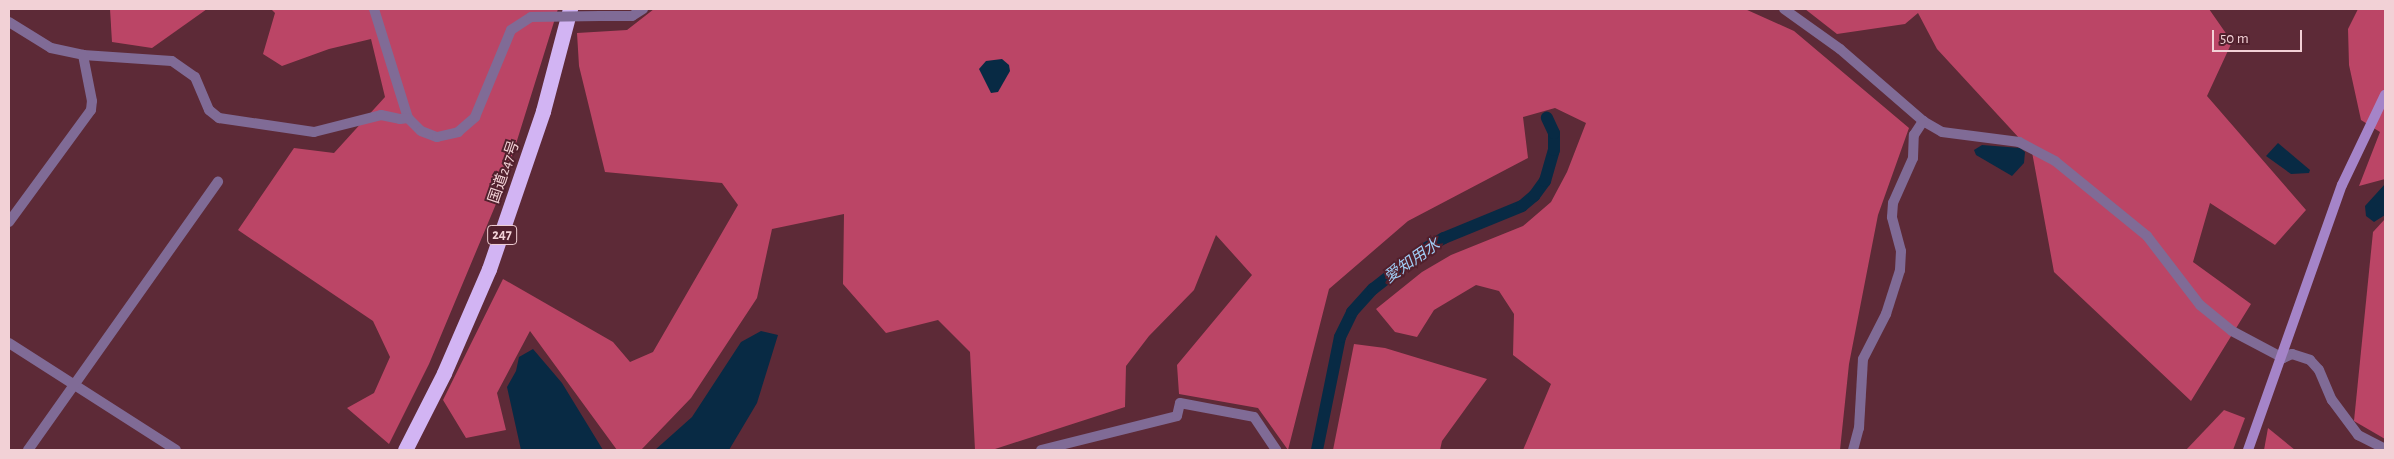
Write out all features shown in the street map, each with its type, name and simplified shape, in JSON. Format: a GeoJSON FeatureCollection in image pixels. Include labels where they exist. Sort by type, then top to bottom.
{"type":"FeatureCollection","features":[{"type":"Feature","properties":{"kind":"highway","name":"国道247号"},"geometry":{"type":"LineString","coordinates":[[405,450],[444,373],[489,269],[543,111],[570,9]]}},
{"type":"Feature","properties":{"kind":"street"},"geometry":{"type":"LineString","coordinates":[[374,9],[408,118],[421,131],[437,137],[447,136],[467,126],[486,95],[511,30],[531,17],[632,16],[643,9]]}},
{"type":"Feature","properties":{"kind":"street"},"geometry":{"type":"LineString","coordinates":[[1784,9],[1840,49],[1923,121],[1942,132],[2019,142],[2042,152],[2148,236],[2200,305],[2232,331],[2283,358]]}},
{"type":"Feature","properties":{"kind":"street"},"geometry":{"type":"LineString","coordinates":[[9,22],[44,45],[84,55],[172,61],[195,77],[209,110],[219,118],[314,132],[381,115],[400,120],[408,118]]}},
{"type":"Feature","properties":{"kind":"street"},"geometry":{"type":"LineString","coordinates":[[9,222],[91,110],[92,101],[84,55]]}},
{"type":"Feature","properties":{"kind":"street"},"geometry":{"type":"LineString","coordinates":[[2248,450],[2283,358],[2342,185],[2385,95]]}},
{"type":"Feature","properties":{"kind":"street"},"geometry":{"type":"LineString","coordinates":[[1853,450],[1858,428],[1863,359],[1886,314],[1901,263],[1893,203],[1913,158],[1914,135],[1923,121]]}},
{"type":"Feature","properties":{"kind":"street"},"geometry":{"type":"LineString","coordinates":[[28,450],[218,182]]}},
{"type":"Feature","properties":{"kind":"street"},"geometry":{"type":"LineString","coordinates":[[9,343],[176,450]]}},
{"type":"Feature","properties":{"kind":"street"},"geometry":{"type":"LineString","coordinates":[[2283,358],[2292,354],[2310,360],[2319,370],[2332,400],[2358,435],[2385,449]]}},
{"type":"Feature","properties":{"kind":"street"},"geometry":{"type":"LineString","coordinates":[[1041,450],[1164,417],[1177,416],[1180,403],[1254,417],[1276,450]]}},
{"type":"Feature","properties":{"kind":"shaded area"},"geometry":{"type":"Polygon","coordinates":[[[110,9],[207,9],[152,48],[112,42],[110,9]]]}},
{"type":"Feature","properties":{"kind":"shaded area"},"geometry":{"type":"Polygon","coordinates":[[[271,9],[558,9],[501,192],[429,364],[389,444],[347,408],[374,393],[390,357],[373,321],[238,230],[294,148],[334,153],[385,97],[371,39],[329,49],[282,66],[263,54],[275,13],[271,9]]]}},
{"type":"Feature","properties":{"kind":"shaded area"},"geometry":{"type":"Polygon","coordinates":[[[654,9],[1745,9],[1794,31],[1909,128],[1878,215],[1849,364],[1840,450],[1523,450],[1551,384],[1513,355],[1514,314],[1499,291],[1476,285],[1434,310],[1417,337],[1395,332],[1376,309],[1422,272],[1451,255],[1523,226],[1551,202],[1567,172],[1586,123],[1555,108],[1523,117],[1528,158],[1408,221],[1329,289],[1288,450],[1258,408],[1179,394],[1177,365],[1252,275],[1216,235],[1194,290],[1149,336],[1126,366],[1125,407],[992,450],[975,450],[970,352],[938,320],[886,333],[843,284],[844,214],[772,229],[757,298],[691,398],[641,450],[617,450],[530,331],[497,393],[506,430],[466,438],[443,400],[503,279],[613,342],[630,362],[653,352],[738,205],[722,183],[605,172],[579,66],[577,33],[627,30],[654,9]]]}},
{"type":"Feature","properties":{"kind":"shaded area"},"geometry":{"type":"Polygon","coordinates":[[[1805,9],[2209,9],[2232,42],[2207,96],[2306,210],[2275,245],[2210,203],[2193,262],[2251,304],[2191,401],[2054,272],[2032,152],[1937,49],[1918,13],[1905,24],[1837,34],[1805,9]]]}},
{"type":"Feature","properties":{"kind":"shaded area"},"geometry":{"type":"Polygon","coordinates":[[[2358,9],[2385,9],[2385,179],[2359,186],[2380,132],[2361,120],[2349,65],[2348,29],[2358,9]]]}},
{"type":"Feature","properties":{"kind":"shaded area"},"geometry":{"type":"Polygon","coordinates":[[[2385,219],[2385,439],[2354,421],[2373,232],[2385,219]]]}},
{"type":"Feature","properties":{"kind":"shaded area"},"geometry":{"type":"Polygon","coordinates":[[[1354,344],[1385,348],[1487,379],[1442,441],[1440,450],[1333,450],[1354,344]]]}},
{"type":"Feature","properties":{"kind":"shaded area"},"geometry":{"type":"Polygon","coordinates":[[[2224,410],[2245,418],[2233,450],[2186,450],[2224,410]]]}},
{"type":"Feature","properties":{"kind":"shaded area"},"geometry":{"type":"Polygon","coordinates":[[[2268,428],[2295,450],[2264,450],[2268,428]]]}},
{"type":"Feature","properties":{"kind":"water"},"geometry":{"type":"Polygon","coordinates":[[[1002,59],[1009,65],[1010,71],[998,92],[991,93],[979,69],[986,61],[1002,59]]]}},
{"type":"Feature","properties":{"kind":"water"},"geometry":{"type":"Polygon","coordinates":[[[2278,143],[2310,170],[2309,173],[2291,174],[2266,156],[2278,143]]]}},
{"type":"Feature","properties":{"kind":"water"},"geometry":{"type":"Polygon","coordinates":[[[1982,145],[2020,148],[2025,152],[2024,163],[2012,176],[1976,155],[1974,150],[1982,145]]]}},
{"type":"Feature","properties":{"kind":"water"},"geometry":{"type":"Polygon","coordinates":[[[2385,184],[2385,215],[2374,222],[2366,216],[2365,206],[2385,184]]]}},
{"type":"Feature","properties":{"kind":"water"},"geometry":{"type":"Polygon","coordinates":[[[761,331],[778,335],[757,403],[729,450],[655,450],[692,417],[741,342],[761,331]]]}},
{"type":"Feature","properties":{"kind":"water"},"geometry":{"type":"Polygon","coordinates":[[[533,349],[562,383],[603,450],[521,450],[507,387],[516,371],[519,357],[533,349]]]}},
{"type":"Feature","properties":{"kind":"waterway","name":"愛知用水"},"geometry":{"type":"LineString","coordinates":[[1317,450],[1340,337],[1352,312],[1373,289],[1423,250],[1444,238],[1522,206],[1534,196],[1545,181],[1554,150],[1554,133],[1547,118]]}}]}
